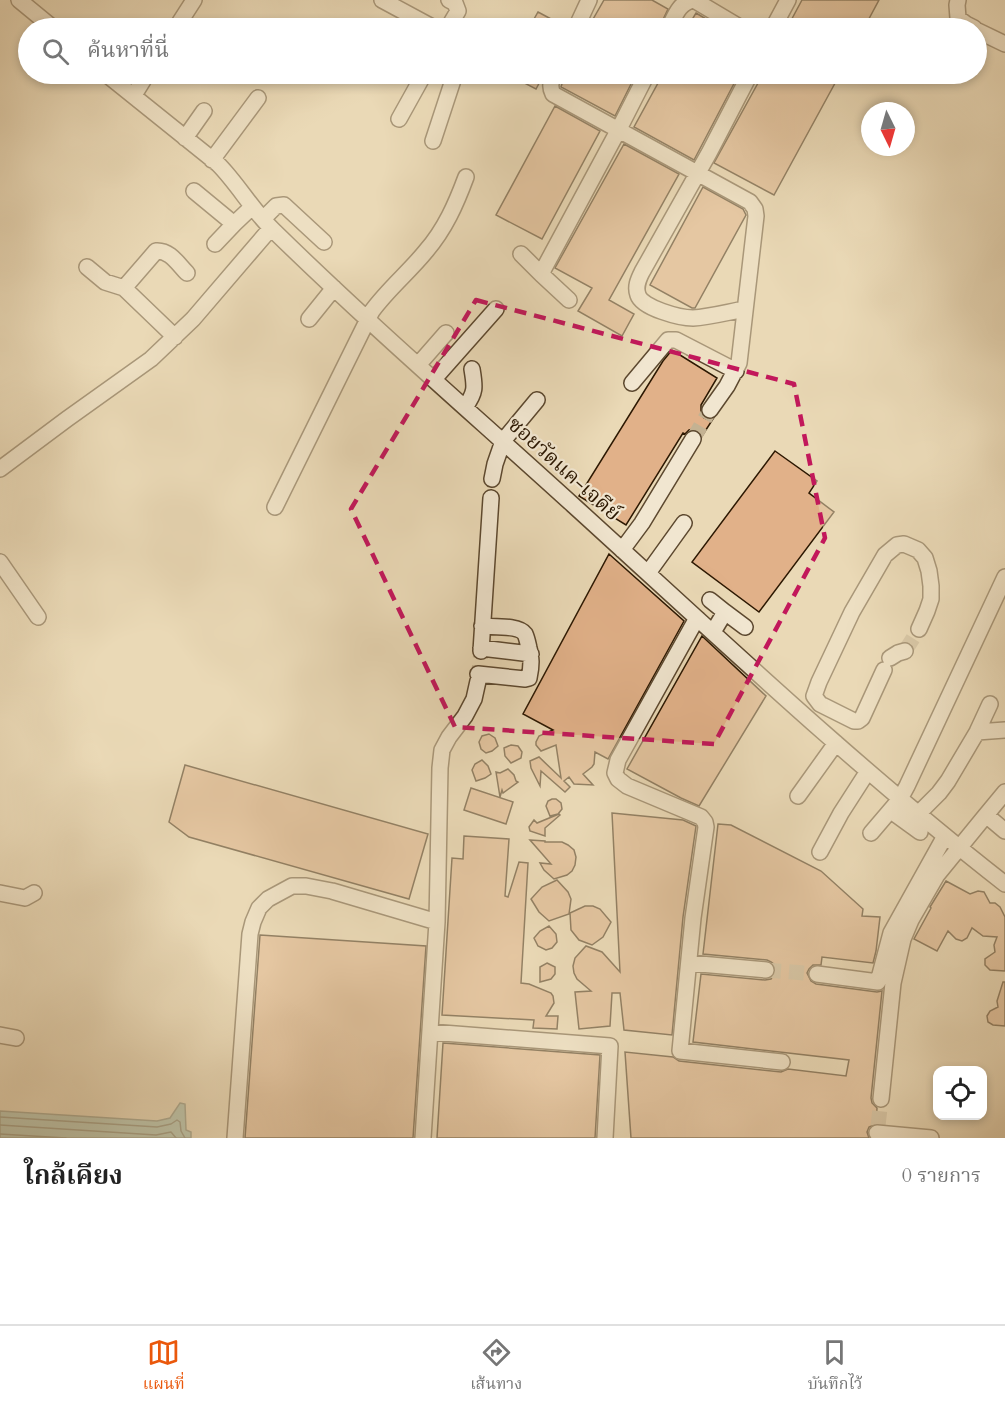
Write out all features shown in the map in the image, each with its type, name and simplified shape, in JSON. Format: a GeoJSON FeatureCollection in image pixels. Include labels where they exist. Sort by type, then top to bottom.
{"type":"FeatureCollection","features":[{"type":"Feature","properties":{"kind":"street"},"geometry":{"type":"LineString","coordinates":[[19,0],[41,18]]}},
{"type":"Feature","properties":{"kind":"street"},"geometry":{"type":"LineString","coordinates":[[182,18],[194,0]]}},
{"type":"Feature","properties":{"kind":"street"},"geometry":{"type":"LineString","coordinates":[[449,0],[455,3],[458,11],[454,18]]}},
{"type":"Feature","properties":{"kind":"street"},"geometry":{"type":"LineString","coordinates":[[581,18],[589,0]]}},
{"type":"Feature","properties":{"kind":"street"},"geometry":{"type":"LineString","coordinates":[[672,18],[677,2],[694,0],[724,18]]}},
{"type":"Feature","properties":{"kind":"street"},"geometry":{"type":"LineString","coordinates":[[778,18],[788,0]]}},
{"type":"Feature","properties":{"kind":"street"},"geometry":{"type":"LineString","coordinates":[[958,0],[958,18]]}},
{"type":"Feature","properties":{"kind":"street"},"geometry":{"type":"LineString","coordinates":[[386,1],[416,18]]}},
{"type":"Feature","properties":{"kind":"street"},"geometry":{"type":"LineString","coordinates":[[987,35],[1005,44]]}},
{"type":"Feature","properties":{"kind":"street","name":"ซอยวัดแค-เจดีย์"},"geometry":{"type":"LineString","coordinates":[[119,84],[212,160],[228,175],[267,224],[368,321],[868,771],[895,805],[919,813],[1005,884]]}},
{"type":"Feature","properties":{"kind":"street"},"geometry":{"type":"LineString","coordinates":[[134,95],[141,84]]}},
{"type":"Feature","properties":{"kind":"street"},"geometry":{"type":"LineString","coordinates":[[399,119],[418,84]]}},
{"type":"Feature","properties":{"kind":"street"},"geometry":{"type":"LineString","coordinates":[[433,141],[452,84]]}},
{"type":"Feature","properties":{"kind":"street"},"geometry":{"type":"LineString","coordinates":[[550,84],[553,94],[750,202],[755,209],[739,363],[728,386],[710,410]]}},
{"type":"Feature","properties":{"kind":"street"},"geometry":{"type":"LineString","coordinates":[[541,274],[642,84]]}},
{"type":"Feature","properties":{"kind":"street"},"geometry":{"type":"LineString","coordinates":[[745,84],[636,285],[641,301],[652,308],[691,318],[745,309]]}},
{"type":"Feature","properties":{"kind":"street"},"geometry":{"type":"LineString","coordinates":[[212,160],[258,98]]}},
{"type":"Feature","properties":{"kind":"street"},"geometry":{"type":"LineString","coordinates":[[185,138],[204,111]]}},
{"type":"Feature","properties":{"kind":"street"},"geometry":{"type":"LineString","coordinates":[[275,507],[372,311],[427,250],[449,219],[466,177]]}},
{"type":"Feature","properties":{"kind":"street"},"geometry":{"type":"LineString","coordinates":[[194,191],[234,224]]}},
{"type":"Feature","properties":{"kind":"street"},"geometry":{"type":"LineString","coordinates":[[0,469],[132,374],[175,337],[193,319],[267,224],[276,206],[284,205],[324,242]]}},
{"type":"Feature","properties":{"kind":"street"},"geometry":{"type":"LineString","coordinates":[[215,244],[252,207]]}},
{"type":"Feature","properties":{"kind":"street"},"geometry":{"type":"LineString","coordinates":[[124,288],[156,251],[170,255],[187,273]]}},
{"type":"Feature","properties":{"kind":"street"},"geometry":{"type":"LineString","coordinates":[[521,254],[569,300]]}},
{"type":"Feature","properties":{"kind":"street"},"geometry":{"type":"LineString","coordinates":[[87,267],[105,282],[124,288],[175,337]]}},
{"type":"Feature","properties":{"kind":"street"},"geometry":{"type":"LineString","coordinates":[[309,319],[334,288]]}},
{"type":"Feature","properties":{"kind":"street"},"geometry":{"type":"LineString","coordinates":[[434,379],[496,309]]}},
{"type":"Feature","properties":{"kind":"street"},"geometry":{"type":"LineString","coordinates":[[418,365],[446,333]]}},
{"type":"Feature","properties":{"kind":"street"},"geometry":{"type":"LineString","coordinates":[[632,383],[668,340],[676,340],[736,371]]}},
{"type":"Feature","properties":{"kind":"street"},"geometry":{"type":"LineString","coordinates":[[465,407],[472,397],[474,382],[472,369]]}},
{"type":"Feature","properties":{"kind":"street"},"geometry":{"type":"LineString","coordinates":[[492,479],[503,441],[537,400]]}},
{"type":"Feature","properties":{"kind":"street"},"geometry":{"type":"LineString","coordinates":[[622,550],[642,523],[693,439]]}},
{"type":"Feature","properties":{"kind":"street"},"geometry":{"type":"LineString","coordinates":[[491,498],[481,650],[531,654]]}},
{"type":"Feature","properties":{"kind":"street"},"geometry":{"type":"LineString","coordinates":[[648,573],[684,523]]}},
{"type":"Feature","properties":{"kind":"street"},"geometry":{"type":"LineString","coordinates":[[905,651],[887,664],[862,718],[858,721],[816,700],[814,693],[852,612],[885,555],[897,545],[904,544],[918,550],[925,558],[929,571],[931,598],[919,629]]}},
{"type":"Feature","properties":{"kind":"street"},"geometry":{"type":"LineString","coordinates":[[0,562],[38,617]]}},
{"type":"Feature","properties":{"kind":"street"},"geometry":{"type":"LineString","coordinates":[[871,833],[895,805],[924,754],[1005,577]]}},
{"type":"Feature","properties":{"kind":"street"},"geometry":{"type":"LineString","coordinates":[[710,600],[745,627]]}},
{"type":"Feature","properties":{"kind":"street"},"geometry":{"type":"LineString","coordinates":[[713,632],[726,612]]}},
{"type":"Feature","properties":{"kind":"street"},"geometry":{"type":"LineString","coordinates":[[697,618],[618,760],[615,773],[618,779],[627,786],[701,817],[705,822],[680,1052],[782,1062]]}},
{"type":"Feature","properties":{"kind":"street"},"geometry":{"type":"LineString","coordinates":[[423,1138],[436,922],[442,750],[474,699],[478,677],[529,678],[530,674],[531,654],[524,634],[513,628],[482,626]]}},
{"type":"Feature","properties":{"kind":"street"},"geometry":{"type":"LineString","coordinates":[[810,721],[820,704]]}},
{"type":"Feature","properties":{"kind":"street"},"geometry":{"type":"LineString","coordinates":[[919,813],[948,781],[978,732],[990,704]]}},
{"type":"Feature","properties":{"kind":"street"},"geometry":{"type":"LineString","coordinates":[[978,732],[1005,730]]}},
{"type":"Feature","properties":{"kind":"street"},"geometry":{"type":"LineString","coordinates":[[798,796],[836,743]]}},
{"type":"Feature","properties":{"kind":"street"},"geometry":{"type":"LineString","coordinates":[[820,852],[868,771]]}},
{"type":"Feature","properties":{"kind":"street"},"geometry":{"type":"LineString","coordinates":[[881,1099],[893,983],[903,939],[910,920],[937,875],[1005,792]]}},
{"type":"Feature","properties":{"kind":"street"},"geometry":{"type":"LineString","coordinates":[[895,805],[920,832]]}},
{"type":"Feature","properties":{"kind":"street"},"geometry":{"type":"LineString","coordinates":[[986,815],[1005,831]]}},
{"type":"Feature","properties":{"kind":"street"},"geometry":{"type":"LineString","coordinates":[[817,974],[878,982],[891,933],[945,836]]}},
{"type":"Feature","properties":{"kind":"street"},"geometry":{"type":"LineString","coordinates":[[235,1138],[250,934],[253,922],[263,903],[292,886],[306,886],[332,891],[436,922]]}},
{"type":"Feature","properties":{"kind":"street"},"geometry":{"type":"LineString","coordinates":[[0,893],[25,898],[34,893]]}},
{"type":"Feature","properties":{"kind":"street"},"geometry":{"type":"LineString","coordinates":[[688,963],[766,970]]}},
{"type":"Feature","properties":{"kind":"street"},"geometry":{"type":"LineString","coordinates":[[430,1032],[610,1046],[605,1138]]}},
{"type":"Feature","properties":{"kind":"street"},"geometry":{"type":"LineString","coordinates":[[0,1035],[16,1038]]}},
{"type":"Feature","properties":{"kind":"street"},"geometry":{"type":"LineString","coordinates":[[877,1132],[931,1138]]}},
{"type":"Feature","properties":{"kind":"highlighted area"},"geometry":{"type":"Polygon","coordinates":[[[476,300],[794,384],[825,538],[714,744],[455,727],[351,509],[476,300]]]}},
{"type":"Feature","properties":{"kind":"water"},"geometry":{"type":"Polygon","coordinates":[[[180,1103],[185,1104],[186,1130],[191,1132],[191,1138],[0,1138],[0,1111],[157,1121],[170,1118],[180,1103]]]}},
{"type":"Feature","properties":{"kind":"building"},"geometry":{"type":"Polygon","coordinates":[[[604,0],[652,0],[668,9],[664,18],[594,18],[604,0]]]}},
{"type":"Feature","properties":{"kind":"building"},"geometry":{"type":"Polygon","coordinates":[[[802,0],[879,0],[869,18],[792,18],[802,0]]]}},
{"type":"Feature","properties":{"kind":"building"},"geometry":{"type":"Polygon","coordinates":[[[538,12],[549,18],[535,18],[538,12]]]}},
{"type":"Feature","properties":{"kind":"building"},"geometry":{"type":"Polygon","coordinates":[[[696,13],[704,18],[693,18],[696,13]]]}},
{"type":"Feature","properties":{"kind":"building"},"geometry":{"type":"Polygon","coordinates":[[[526,84],[539,84],[536,89],[526,84]]]}},
{"type":"Feature","properties":{"kind":"building"},"geometry":{"type":"Polygon","coordinates":[[[562,84],[631,84],[615,116],[561,87],[562,84]]]}},
{"type":"Feature","properties":{"kind":"building"},"geometry":{"type":"Polygon","coordinates":[[[658,84],[734,84],[694,160],[634,127],[658,84]]]}},
{"type":"Feature","properties":{"kind":"building"},"geometry":{"type":"Polygon","coordinates":[[[757,84],[835,84],[774,195],[714,163],[757,84]]]}},
{"type":"Feature","properties":{"kind":"building"},"geometry":{"type":"Polygon","coordinates":[[[555,106],[600,131],[542,239],[496,215],[555,106]]]}},
{"type":"Feature","properties":{"kind":"building"},"geometry":{"type":"Polygon","coordinates":[[[624,144],[679,174],[609,300],[634,314],[622,336],[578,311],[592,288],[555,268],[624,144]]]}},
{"type":"Feature","properties":{"kind":"building"},"geometry":{"type":"Polygon","coordinates":[[[703,187],[743,209],[746,215],[695,308],[692,308],[650,285],[703,187]]]}},
{"type":"Feature","properties":{"kind":"building"},"geometry":{"type":"Polygon","coordinates":[[[672,350],[717,378],[701,405],[701,414],[704,418],[713,419],[702,436],[694,429],[683,433],[626,525],[579,496],[672,350]]]}},
{"type":"Feature","properties":{"kind":"building"},"geometry":{"type":"Polygon","coordinates":[[[775,451],[817,481],[809,493],[834,512],[759,612],[692,562],[775,451]]]}},
{"type":"Feature","properties":{"kind":"building"},"geometry":{"type":"Polygon","coordinates":[[[609,554],[684,621],[608,759],[595,752],[594,764],[583,774],[593,785],[574,784],[569,777],[564,781],[570,787],[565,792],[541,771],[540,786],[530,761],[539,757],[561,778],[556,745],[541,751],[536,745],[539,736],[553,730],[523,714],[609,554]]]}},
{"type":"Feature","properties":{"kind":"building"},"geometry":{"type":"Polygon","coordinates":[[[702,636],[766,696],[699,806],[627,769],[702,636]]]}},
{"type":"Feature","properties":{"kind":"building"},"geometry":{"type":"Polygon","coordinates":[[[489,734],[495,738],[498,746],[486,753],[481,749],[479,742],[482,736],[489,734]]]}},
{"type":"Feature","properties":{"kind":"building"},"geometry":{"type":"Polygon","coordinates":[[[511,745],[518,746],[522,752],[521,758],[511,763],[505,756],[504,748],[511,745]]]}},
{"type":"Feature","properties":{"kind":"building"},"geometry":{"type":"Polygon","coordinates":[[[482,760],[488,766],[491,774],[476,781],[472,770],[475,764],[482,760]]]}},
{"type":"Feature","properties":{"kind":"building"},"geometry":{"type":"Polygon","coordinates":[[[185,765],[428,834],[409,899],[189,837],[169,822],[185,765]]]}},
{"type":"Feature","properties":{"kind":"building"},"geometry":{"type":"Polygon","coordinates":[[[508,769],[518,782],[503,793],[502,790],[500,797],[496,772],[500,773],[508,769]]]}},
{"type":"Feature","properties":{"kind":"building"},"geometry":{"type":"Polygon","coordinates":[[[471,788],[513,802],[506,824],[464,810],[471,788]]]}},
{"type":"Feature","properties":{"kind":"building"},"geometry":{"type":"Polygon","coordinates":[[[552,799],[561,803],[562,809],[558,814],[550,816],[546,806],[552,799]]]}},
{"type":"Feature","properties":{"kind":"building"},"geometry":{"type":"Polygon","coordinates":[[[612,813],[683,820],[696,826],[683,917],[672,1035],[624,1030],[620,993],[612,993],[610,1026],[579,1029],[575,992],[591,991],[577,979],[574,973],[575,958],[586,946],[602,952],[620,972],[612,813]]]}},
{"type":"Feature","properties":{"kind":"building"},"geometry":{"type":"Polygon","coordinates":[[[559,814],[545,828],[545,836],[530,831],[529,827],[534,820],[537,823],[559,814]]]}},
{"type":"Feature","properties":{"kind":"building"},"geometry":{"type":"Polygon","coordinates":[[[718,824],[731,825],[821,871],[863,909],[862,916],[880,917],[873,963],[822,957],[821,965],[813,965],[807,973],[811,981],[816,984],[882,991],[871,1098],[877,1108],[876,1124],[869,1127],[867,1132],[869,1138],[631,1138],[625,1052],[673,1057],[679,1061],[781,1072],[788,1069],[846,1076],[849,1060],[693,1042],[701,974],[765,980],[771,979],[776,971],[775,965],[767,960],[703,954],[718,824]]]}},
{"type":"Feature","properties":{"kind":"building"},"geometry":{"type":"Polygon","coordinates":[[[464,836],[509,839],[505,896],[508,897],[519,862],[528,863],[521,983],[551,993],[554,1003],[546,1016],[558,1016],[557,1029],[533,1028],[534,1020],[442,1015],[452,858],[463,859],[464,836]]]}},
{"type":"Feature","properties":{"kind":"building"},"geometry":{"type":"Polygon","coordinates":[[[530,840],[562,842],[568,845],[574,850],[576,857],[572,871],[554,879],[540,863],[551,864],[530,840]]]}},
{"type":"Feature","properties":{"kind":"building"},"geometry":{"type":"Polygon","coordinates":[[[557,880],[571,899],[569,914],[549,921],[539,912],[531,899],[542,887],[557,880]]]}},
{"type":"Feature","properties":{"kind":"building"},"geometry":{"type":"Polygon","coordinates":[[[946,881],[970,894],[978,891],[984,892],[990,903],[995,903],[1000,907],[1005,917],[1005,971],[990,970],[985,965],[985,959],[995,952],[994,945],[997,937],[983,936],[972,928],[967,938],[962,941],[956,939],[948,931],[937,951],[914,939],[946,881]]]}},
{"type":"Feature","properties":{"kind":"building"},"geometry":{"type":"Polygon","coordinates":[[[585,906],[600,909],[611,922],[603,937],[592,945],[579,940],[571,930],[570,913],[585,906]]]}},
{"type":"Feature","properties":{"kind":"building"},"geometry":{"type":"Polygon","coordinates":[[[549,926],[556,934],[557,942],[552,948],[546,950],[538,946],[534,938],[549,926]]]}},
{"type":"Feature","properties":{"kind":"building"},"geometry":{"type":"Polygon","coordinates":[[[260,935],[426,946],[413,1138],[245,1138],[260,935]]]}},
{"type":"Feature","properties":{"kind":"building"},"geometry":{"type":"Polygon","coordinates":[[[547,963],[555,967],[555,974],[551,979],[540,982],[540,967],[547,963]]]}},
{"type":"Feature","properties":{"kind":"building"},"geometry":{"type":"Polygon","coordinates":[[[1003,982],[1005,982],[1005,1026],[993,1025],[988,1022],[987,1016],[990,1011],[998,1007],[997,1001],[1003,982]]]}},
{"type":"Feature","properties":{"kind":"building"},"geometry":{"type":"Polygon","coordinates":[[[443,1043],[600,1055],[595,1138],[437,1138],[443,1043]]]}},
{"type":"Feature","properties":{"kind":"tunnel"},"geometry":{"type":"LineString","coordinates":[[693,439],[710,410]]}},
{"type":"Feature","properties":{"kind":"tunnel"},"geometry":{"type":"LineString","coordinates":[[905,651],[919,629]]}},
{"type":"Feature","properties":{"kind":"tunnel"},"geometry":{"type":"LineString","coordinates":[[478,681],[481,651]]}},
{"type":"Feature","properties":{"kind":"tunnel"},"geometry":{"type":"LineString","coordinates":[[766,970],[817,974]]}},
{"type":"Feature","properties":{"kind":"tunnel"},"geometry":{"type":"LineString","coordinates":[[878,1126],[881,1099]]}}]}
